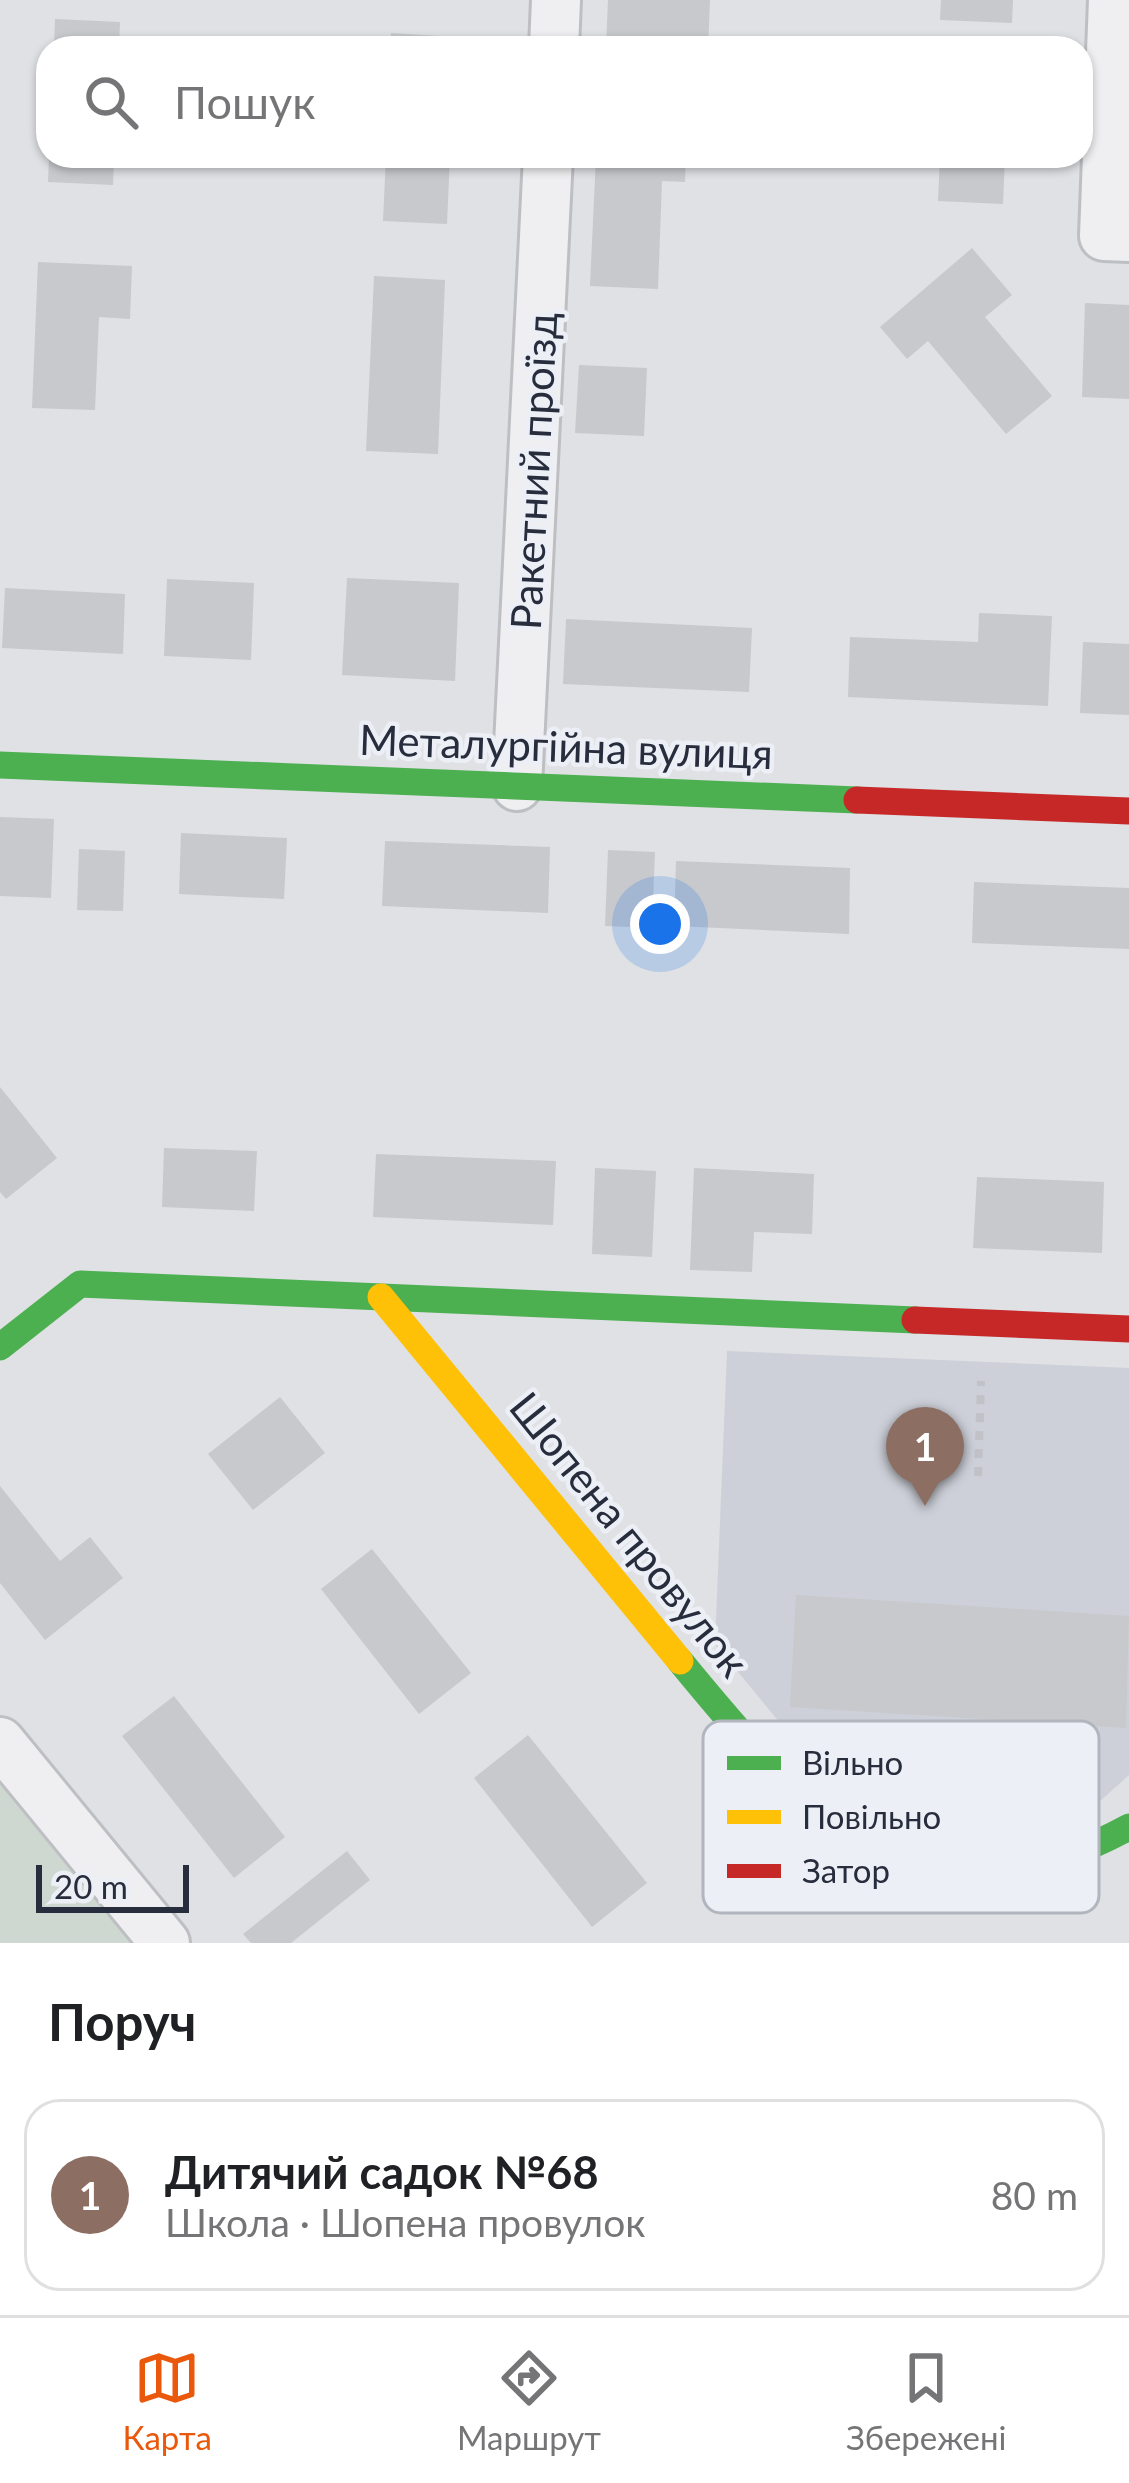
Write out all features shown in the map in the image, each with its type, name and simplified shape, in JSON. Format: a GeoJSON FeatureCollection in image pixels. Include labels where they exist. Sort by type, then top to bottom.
{"type":"FeatureCollection","features":[{"type":"Feature","properties":{"kind":"street"},"geometry":{"type":"LineString","coordinates":[[554,36],[556,0]]}},
{"type":"Feature","properties":{"kind":"street"},"geometry":{"type":"LineString","coordinates":[[1113,0],[1103,236],[1129,237]]}},
{"type":"Feature","properties":{"kind":"street","name":"Ракетний проїзд"},"geometry":{"type":"LineString","coordinates":[[517,786],[547,168]]}},
{"type":"Feature","properties":{"kind":"street","name":"Металургійна вулиця"},"geometry":{"type":"LineString","coordinates":[[0,764],[1129,812]]}},
{"type":"Feature","properties":{"kind":"street"},"geometry":{"type":"LineString","coordinates":[[0,1347],[80,1283],[1129,1328]]}},
{"type":"Feature","properties":{"kind":"street","name":"Шопена провулок"},"geometry":{"type":"LineString","coordinates":[[381,1297],[729,1721]]}},
{"type":"Feature","properties":{"kind":"street"},"geometry":{"type":"LineString","coordinates":[[0,1742],[165,1943]]}},
{"type":"Feature","properties":{"kind":"street","name":"Шопена провулок"},"geometry":{"type":"LineString","coordinates":[[1099,1849],[1129,1827]]}},
{"type":"Feature","properties":{"kind":"path"},"geometry":{"type":"LineString","coordinates":[[978,1476],[984,1322]]}},
{"type":"Feature","properties":{"kind":"shaded area"},"geometry":{"type":"Polygon","coordinates":[[[727,1351],[1129,1368],[1129,1775],[1099,1802],[1099,1721],[778,1721],[715,1644],[727,1351]]]}},
{"type":"Feature","properties":{"kind":"shaded area"},"geometry":{"type":"Polygon","coordinates":[[[0,1773],[140,1943],[0,1943],[0,1773]]]}},
{"type":"Feature","properties":{"kind":"building"},"geometry":{"type":"Polygon","coordinates":[[[608,0],[710,0],[708,36],[606,36],[608,0]]]}},
{"type":"Feature","properties":{"kind":"building"},"geometry":{"type":"Polygon","coordinates":[[[941,0],[1013,0],[1012,23],[940,20],[941,0]]]}},
{"type":"Feature","properties":{"kind":"building"},"geometry":{"type":"Polygon","coordinates":[[[55,19],[120,22],[119,36],[54,36],[55,19]]]}},
{"type":"Feature","properties":{"kind":"building"},"geometry":{"type":"Polygon","coordinates":[[[49,168],[114,168],[113,185],[48,182],[49,168]]]}},
{"type":"Feature","properties":{"kind":"building"},"geometry":{"type":"Polygon","coordinates":[[[385,168],[449,168],[447,224],[383,221],[385,168]]]}},
{"type":"Feature","properties":{"kind":"building"},"geometry":{"type":"Polygon","coordinates":[[[595,168],[686,168],[685,182],[662,181],[658,289],[590,286],[595,168]]]}},
{"type":"Feature","properties":{"kind":"building"},"geometry":{"type":"Polygon","coordinates":[[[939,168],[1004,168],[1003,204],[938,201],[939,168]]]}},
{"type":"Feature","properties":{"kind":"building"},"geometry":{"type":"Polygon","coordinates":[[[972,248],[1012,295],[985,317],[1052,396],[1006,434],[928,341],[907,359],[880,327],[972,248]]]}},
{"type":"Feature","properties":{"kind":"building"},"geometry":{"type":"Polygon","coordinates":[[[38,262],[132,266],[130,319],[99,317],[95,410],[32,408],[38,262]]]}},
{"type":"Feature","properties":{"kind":"building"},"geometry":{"type":"Polygon","coordinates":[[[374,276],[445,280],[438,454],[366,451],[374,276]]]}},
{"type":"Feature","properties":{"kind":"building"},"geometry":{"type":"Polygon","coordinates":[[[1085,303],[1129,305],[1129,399],[1082,397],[1085,303]]]}},
{"type":"Feature","properties":{"kind":"building"},"geometry":{"type":"Polygon","coordinates":[[[579,365],[647,368],[644,436],[575,433],[579,365]]]}},
{"type":"Feature","properties":{"kind":"building"},"geometry":{"type":"Polygon","coordinates":[[[347,578],[459,583],[455,681],[342,675],[347,578]]]}},
{"type":"Feature","properties":{"kind":"building"},"geometry":{"type":"Polygon","coordinates":[[[167,579],[254,583],[251,660],[164,656],[167,579]]]}},
{"type":"Feature","properties":{"kind":"building"},"geometry":{"type":"Polygon","coordinates":[[[5,588],[125,594],[123,654],[2,648],[5,588]]]}},
{"type":"Feature","properties":{"kind":"building"},"geometry":{"type":"Polygon","coordinates":[[[979,613],[1052,616],[1048,706],[848,697],[850,637],[978,642],[979,613]]]}},
{"type":"Feature","properties":{"kind":"building"},"geometry":{"type":"Polygon","coordinates":[[[566,619],[752,628],[749,692],[563,684],[566,619]]]}},
{"type":"Feature","properties":{"kind":"building"},"geometry":{"type":"Polygon","coordinates":[[[1083,642],[1129,644],[1129,715],[1080,713],[1083,642]]]}},
{"type":"Feature","properties":{"kind":"building"},"geometry":{"type":"Polygon","coordinates":[[[0,817],[54,819],[51,898],[0,896],[0,817]]]}},
{"type":"Feature","properties":{"kind":"building"},"geometry":{"type":"Polygon","coordinates":[[[181,833],[287,838],[284,899],[179,894],[181,833]]]}},
{"type":"Feature","properties":{"kind":"building"},"geometry":{"type":"Polygon","coordinates":[[[385,841],[550,847],[548,913],[382,906],[385,841]]]}},
{"type":"Feature","properties":{"kind":"building"},"geometry":{"type":"Polygon","coordinates":[[[79,849],[125,851],[123,911],[77,910],[79,849]]]}},
{"type":"Feature","properties":{"kind":"building"},"geometry":{"type":"Polygon","coordinates":[[[608,850],[655,852],[652,928],[605,926],[608,850]]]}},
{"type":"Feature","properties":{"kind":"building"},"geometry":{"type":"Polygon","coordinates":[[[676,861],[850,868],[849,934],[674,926],[676,861]]]}},
{"type":"Feature","properties":{"kind":"building"},"geometry":{"type":"Polygon","coordinates":[[[974,882],[1129,888],[1129,949],[972,943],[974,882]]]}},
{"type":"Feature","properties":{"kind":"building"},"geometry":{"type":"Polygon","coordinates":[[[0,1087],[57,1158],[6,1199],[0,1192],[0,1087]]]}},
{"type":"Feature","properties":{"kind":"building"},"geometry":{"type":"Polygon","coordinates":[[[164,1148],[257,1151],[254,1211],[162,1207],[164,1148]]]}},
{"type":"Feature","properties":{"kind":"building"},"geometry":{"type":"Polygon","coordinates":[[[376,1154],[556,1161],[553,1225],[373,1217],[376,1154]]]}},
{"type":"Feature","properties":{"kind":"building"},"geometry":{"type":"Polygon","coordinates":[[[595,1168],[656,1171],[652,1257],[592,1254],[595,1168]]]}},
{"type":"Feature","properties":{"kind":"building"},"geometry":{"type":"Polygon","coordinates":[[[694,1168],[814,1174],[812,1234],[754,1232],[752,1272],[690,1270],[694,1168]]]}},
{"type":"Feature","properties":{"kind":"building"},"geometry":{"type":"Polygon","coordinates":[[[977,1177],[1104,1182],[1102,1253],[973,1248],[977,1177]]]}},
{"type":"Feature","properties":{"kind":"building"},"geometry":{"type":"Polygon","coordinates":[[[280,1397],[325,1453],[253,1510],[208,1454],[280,1397]]]}},
{"type":"Feature","properties":{"kind":"building"},"geometry":{"type":"Polygon","coordinates":[[[0,1486],[60,1561],[90,1537],[123,1578],[45,1640],[0,1583],[0,1486]]]}},
{"type":"Feature","properties":{"kind":"building"},"geometry":{"type":"Polygon","coordinates":[[[372,1549],[471,1673],[419,1714],[321,1589],[372,1549]]]}},
{"type":"Feature","properties":{"kind":"building"},"geometry":{"type":"Polygon","coordinates":[[[796,1595],[1129,1616],[1126,1728],[1099,1726],[1099,1721],[1014,1721],[790,1707],[796,1595]]]}},
{"type":"Feature","properties":{"kind":"building"},"geometry":{"type":"Polygon","coordinates":[[[174,1696],[285,1837],[234,1878],[122,1736],[174,1696]]]}},
{"type":"Feature","properties":{"kind":"building"},"geometry":{"type":"Polygon","coordinates":[[[528,1735],[647,1883],[592,1927],[474,1778],[528,1735]]]}},
{"type":"Feature","properties":{"kind":"building"},"geometry":{"type":"Polygon","coordinates":[[[347,1851],[370,1880],[291,1943],[251,1943],[243,1934],[347,1851]]]}},
{"type":"Feature","properties":{"kind":"traffic: fast"},"geometry":{"type":"LineString","coordinates":[[0,765],[857,800]]}},
{"type":"Feature","properties":{"kind":"traffic: fast"},"geometry":{"type":"LineString","coordinates":[[0,1347],[80,1284],[915,1320]]}},
{"type":"Feature","properties":{"kind":"traffic: fast"},"geometry":{"type":"LineString","coordinates":[[680,1661],[730,1721]]}},
{"type":"Feature","properties":{"kind":"traffic: fast"},"geometry":{"type":"LineString","coordinates":[[1099,1840],[1129,1827]]}},
{"type":"Feature","properties":{"kind":"traffic: slow"},"geometry":{"type":"LineString","coordinates":[[381,1297],[680,1661]]}},
{"type":"Feature","properties":{"kind":"traffic: jam"},"geometry":{"type":"LineString","coordinates":[[857,800],[1129,811]]}},
{"type":"Feature","properties":{"kind":"traffic: jam"},"geometry":{"type":"LineString","coordinates":[[915,1320],[1129,1329]]}},
{"type":"Feature","properties":{"kind":"place","name":"Дитячий садок №68"},"geometry":{"type":"Point","coordinates":[925,1506]}}]}
